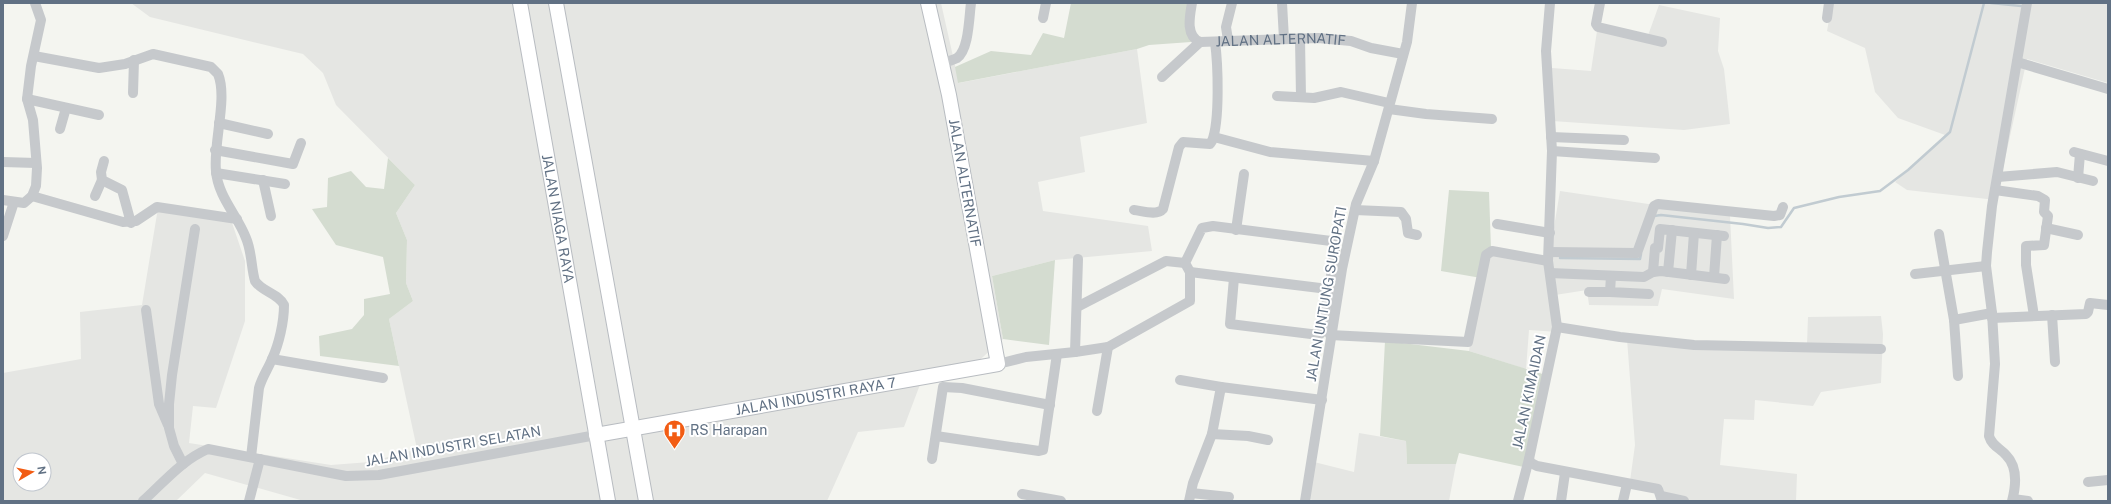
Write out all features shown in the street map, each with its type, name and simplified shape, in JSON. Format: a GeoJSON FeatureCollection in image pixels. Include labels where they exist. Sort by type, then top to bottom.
{"type":"FeatureCollection","features":[{"type":"Feature","properties":{"kind":"main road","name":"JALAN NIAGA RAYA"},"geometry":{"type":"LineString","coordinates":[[520,3],[608,501]]}},
{"type":"Feature","properties":{"kind":"main road"},"geometry":{"type":"LineString","coordinates":[[556,3],[646,501]]}},
{"type":"Feature","properties":{"kind":"main road","name":"JALAN ALTERNATIF"},"geometry":{"type":"LineString","coordinates":[[928,3],[942,63],[998,364]]}},
{"type":"Feature","properties":{"kind":"main road","name":"JALAN INDUSTRI RAYA 7"},"geometry":{"type":"LineString","coordinates":[[596,435],[998,364]]}},
{"type":"Feature","properties":{"kind":"street"},"geometry":{"type":"LineString","coordinates":[[3,200],[24,202],[32,196],[36,186],[34,128],[27,99],[31,66],[41,20],[35,3]]}},
{"type":"Feature","properties":{"kind":"street"},"geometry":{"type":"LineString","coordinates":[[942,63],[957,58],[961,53],[967,36],[971,3]]}},
{"type":"Feature","properties":{"kind":"street"},"geometry":{"type":"LineString","coordinates":[[1043,18],[1046,3]]}},
{"type":"Feature","properties":{"kind":"street","name":"JALAN ALTERNATIF"},"geometry":{"type":"LineString","coordinates":[[1192,3],[1191,33],[1196,40],[1200,42],[1284,39],[1351,41],[1371,48],[1403,54]]}},
{"type":"Feature","properties":{"kind":"street"},"geometry":{"type":"LineString","coordinates":[[1228,40],[1226,27],[1232,3]]}},
{"type":"Feature","properties":{"kind":"street"},"geometry":{"type":"LineString","coordinates":[[1282,3],[1284,39]]}},
{"type":"Feature","properties":{"kind":"street","name":"JALAN UNTUNG SUROPATI"},"geometry":{"type":"LineString","coordinates":[[1305,501],[1322,400],[1330,335],[1355,210],[1374,161],[1403,54],[1412,3]]}},
{"type":"Feature","properties":{"kind":"street","name":"JALAN KIMAIDAN"},"geometry":{"type":"LineString","coordinates":[[1550,3],[1546,51],[1552,151],[1548,256],[1557,327],[1529,459],[1534,466],[1565,473],[1658,489],[1662,499]]}},
{"type":"Feature","properties":{"kind":"street"},"geometry":{"type":"LineString","coordinates":[[1600,3],[1596,24],[1598,27],[1662,42]]}},
{"type":"Feature","properties":{"kind":"street"},"geometry":{"type":"LineString","coordinates":[[1826,18],[1829,3]]}},
{"type":"Feature","properties":{"kind":"street"},"geometry":{"type":"LineString","coordinates":[[2027,3],[1995,190],[1986,266],[1992,315],[1995,364],[1989,436],[1993,445],[2006,454],[2012,462],[2015,485],[2013,500],[2028,501]]}},
{"type":"Feature","properties":{"kind":"street"},"geometry":{"type":"LineString","coordinates":[[1300,39],[1301,97]]}},
{"type":"Feature","properties":{"kind":"street"},"geometry":{"type":"LineString","coordinates":[[1162,77],[1173,69],[1200,42]]}},
{"type":"Feature","properties":{"kind":"street"},"geometry":{"type":"LineString","coordinates":[[1134,210],[1154,213],[1161,211],[1166,200],[1180,144],[1190,141],[1210,144],[1214,137],[1217,94],[1217,60],[1215,42]]}},
{"type":"Feature","properties":{"kind":"street"},"geometry":{"type":"LineString","coordinates":[[34,56],[99,68],[114,66],[153,54],[211,67],[220,78],[221,95],[215,150],[216,173],[221,190],[247,239],[255,281],[258,286],[273,294],[284,305],[280,332],[272,359],[262,378],[259,388],[255,458],[249,501]]}},
{"type":"Feature","properties":{"kind":"street"},"geometry":{"type":"LineString","coordinates":[[133,93],[134,60]]}},
{"type":"Feature","properties":{"kind":"street"},"geometry":{"type":"LineString","coordinates":[[2017,62],[2108,89]]}},
{"type":"Feature","properties":{"kind":"street"},"geometry":{"type":"LineString","coordinates":[[1277,96],[1322,98],[1341,92],[1389,106],[1430,115],[1492,119]]}},
{"type":"Feature","properties":{"kind":"street"},"geometry":{"type":"LineString","coordinates":[[27,99],[100,115]]}},
{"type":"Feature","properties":{"kind":"street"},"geometry":{"type":"LineString","coordinates":[[60,129],[66,108]]}},
{"type":"Feature","properties":{"kind":"street"},"geometry":{"type":"LineString","coordinates":[[219,123],[268,134]]}},
{"type":"Feature","properties":{"kind":"street"},"geometry":{"type":"LineString","coordinates":[[1214,137],[1270,152],[1374,161]]}},
{"type":"Feature","properties":{"kind":"street"},"geometry":{"type":"LineString","coordinates":[[1551,137],[1624,140]]}},
{"type":"Feature","properties":{"kind":"street"},"geometry":{"type":"LineString","coordinates":[[215,150],[293,164],[301,142]]}},
{"type":"Feature","properties":{"kind":"street"},"geometry":{"type":"LineString","coordinates":[[1552,151],[1655,158]]}},
{"type":"Feature","properties":{"kind":"street"},"geometry":{"type":"LineString","coordinates":[[2078,178],[2077,153],[2108,161]]}},
{"type":"Feature","properties":{"kind":"street"},"geometry":{"type":"LineString","coordinates":[[95,196],[102,180],[101,172],[104,161]]}},
{"type":"Feature","properties":{"kind":"street"},"geometry":{"type":"LineString","coordinates":[[3,162],[36,163]]}},
{"type":"Feature","properties":{"kind":"street"},"geometry":{"type":"LineString","coordinates":[[1998,177],[2057,172],[2093,181]]}},
{"type":"Feature","properties":{"kind":"street"},"geometry":{"type":"LineString","coordinates":[[216,173],[285,184]]}},
{"type":"Feature","properties":{"kind":"street"},"geometry":{"type":"LineString","coordinates":[[1236,230],[1244,174]]}},
{"type":"Feature","properties":{"kind":"street"},"geometry":{"type":"LineString","coordinates":[[102,180],[122,190],[131,223]]}},
{"type":"Feature","properties":{"kind":"street"},"geometry":{"type":"LineString","coordinates":[[262,180],[271,216]]}},
{"type":"Feature","properties":{"kind":"street"},"geometry":{"type":"LineString","coordinates":[[1995,190],[2043,198],[2044,212],[2048,216],[2044,246],[2026,246],[2026,265],[2034,316]]}},
{"type":"Feature","properties":{"kind":"street"},"geometry":{"type":"LineString","coordinates":[[32,196],[92,214],[131,223],[142,218],[157,207],[237,219]]}},
{"type":"Feature","properties":{"kind":"street"},"geometry":{"type":"LineString","coordinates":[[3,236],[14,202]]}},
{"type":"Feature","properties":{"kind":"street"},"geometry":{"type":"LineString","coordinates":[[1330,335],[1468,342],[1486,255],[1492,251],[1548,256],[1637,253],[1654,206],[1658,204],[1774,216],[1780,215],[1784,206]]}},
{"type":"Feature","properties":{"kind":"street"},"geometry":{"type":"LineString","coordinates":[[1355,210],[1400,212],[1406,219],[1408,233],[1417,235]]}},
{"type":"Feature","properties":{"kind":"street"},"geometry":{"type":"LineString","coordinates":[[1497,224],[1550,233]]}},
{"type":"Feature","properties":{"kind":"street"},"geometry":{"type":"LineString","coordinates":[[1185,263],[1202,228],[1213,226],[1334,242],[1336,246],[1322,332],[1317,336],[1230,324],[1234,278]]}},
{"type":"Feature","properties":{"kind":"street"},"geometry":{"type":"LineString","coordinates":[[1653,272],[1655,248],[1658,248],[1656,228],[1720,236],[1714,277]]}},
{"type":"Feature","properties":{"kind":"street"},"geometry":{"type":"LineString","coordinates":[[2046,228],[2078,235]]}},
{"type":"Feature","properties":{"kind":"street"},"geometry":{"type":"LineString","coordinates":[[169,428],[172,375],[195,229]]}},
{"type":"Feature","properties":{"kind":"street"},"geometry":{"type":"LineString","coordinates":[[1668,272],[1672,230]]}},
{"type":"Feature","properties":{"kind":"street"},"geometry":{"type":"LineString","coordinates":[[1691,275],[1694,233]]}},
{"type":"Feature","properties":{"kind":"street"},"geometry":{"type":"LineString","coordinates":[[1939,234],[1954,320],[1958,376]]}},
{"type":"Feature","properties":{"kind":"street"},"geometry":{"type":"LineString","coordinates":[[1075,352],[1078,259]]}},
{"type":"Feature","properties":{"kind":"street"},"geometry":{"type":"LineString","coordinates":[[1077,307],[1166,261],[1185,263]]}},
{"type":"Feature","properties":{"kind":"street"},"geometry":{"type":"LineString","coordinates":[[998,364],[1026,357],[1108,347],[1188,302],[1191,294],[1190,272],[1185,263]]}},
{"type":"Feature","properties":{"kind":"street"},"geometry":{"type":"LineString","coordinates":[[1915,274],[1986,266]]}},
{"type":"Feature","properties":{"kind":"street"},"geometry":{"type":"LineString","coordinates":[[1190,272],[1328,289]]}},
{"type":"Feature","properties":{"kind":"street"},"geometry":{"type":"LineString","coordinates":[[1550,274],[1644,277],[1653,272],[1668,272],[1725,279]]}},
{"type":"Feature","properties":{"kind":"street"},"geometry":{"type":"LineString","coordinates":[[1610,292],[1611,276]]}},
{"type":"Feature","properties":{"kind":"street"},"geometry":{"type":"LineString","coordinates":[[1589,292],[1649,294]]}},
{"type":"Feature","properties":{"kind":"street"},"geometry":{"type":"LineString","coordinates":[[1954,320],[1992,315],[2034,316],[2086,314],[2090,303],[2108,304]]}},
{"type":"Feature","properties":{"kind":"street"},"geometry":{"type":"LineString","coordinates":[[146,310],[159,404],[169,428],[174,446],[183,464]]}},
{"type":"Feature","properties":{"kind":"street"},"geometry":{"type":"LineString","coordinates":[[2052,315],[2055,362]]}},
{"type":"Feature","properties":{"kind":"street"},"geometry":{"type":"LineString","coordinates":[[1557,327],[1620,337],[1694,344],[1881,349]]}},
{"type":"Feature","properties":{"kind":"street"},"geometry":{"type":"LineString","coordinates":[[1097,411],[1108,347]]}},
{"type":"Feature","properties":{"kind":"street"},"geometry":{"type":"LineString","coordinates":[[936,436],[1039,451],[1043,450],[1045,446],[1057,354]]}},
{"type":"Feature","properties":{"kind":"street"},"geometry":{"type":"LineString","coordinates":[[272,359],[383,378]]}},
{"type":"Feature","properties":{"kind":"street"},"geometry":{"type":"LineString","coordinates":[[1180,380],[1221,387],[1322,400]]}},
{"type":"Feature","properties":{"kind":"street"},"geometry":{"type":"LineString","coordinates":[[932,459],[943,387],[962,388],[1050,405]]}},
{"type":"Feature","properties":{"kind":"street"},"geometry":{"type":"LineString","coordinates":[[1221,387],[1212,434],[1193,483],[1190,497],[1229,496]]}},
{"type":"Feature","properties":{"kind":"street"},"geometry":{"type":"LineString","coordinates":[[1212,434],[1248,436],[1268,440]]}},
{"type":"Feature","properties":{"kind":"street","name":"JALAN INDUSTRI SELATAN"},"geometry":{"type":"LineString","coordinates":[[144,501],[193,456],[208,450],[255,458],[305,470],[346,476],[380,475],[596,435]]}},
{"type":"Feature","properties":{"kind":"street"},"geometry":{"type":"LineString","coordinates":[[1518,501],[1529,459]]}},
{"type":"Feature","properties":{"kind":"street"},"geometry":{"type":"LineString","coordinates":[[1561,501],[1565,473]]}},
{"type":"Feature","properties":{"kind":"street"},"geometry":{"type":"LineString","coordinates":[[2088,482],[2108,480]]}},
{"type":"Feature","properties":{"kind":"street"},"geometry":{"type":"LineString","coordinates":[[1623,501],[1627,484]]}},
{"type":"Feature","properties":{"kind":"street"},"geometry":{"type":"LineString","coordinates":[[1022,494],[1061,501]]}},
{"type":"Feature","properties":{"kind":"street"},"geometry":{"type":"LineString","coordinates":[[1662,499],[1684,501]]}},
{"type":"Feature","properties":{"kind":"shaded area"},"geometry":{"type":"Polygon","coordinates":[[[131,3],[941,3],[959,83],[1137,49],[1147,123],[1080,137],[1085,172],[1038,182],[1043,211],[1148,226],[1152,251],[1055,260],[992,276],[1003,339],[974,365],[924,374],[904,427],[858,432],[827,501],[304,501],[205,473],[176,501],[3,501],[3,373],[81,359],[80,312],[142,305],[158,208],[229,214],[245,261],[245,321],[216,408],[193,406],[189,443],[331,465],[370,462],[417,449],[389,319],[413,301],[406,283],[407,240],[396,213],[415,185],[336,105],[323,73],[303,54],[150,17],[131,3]]]}},
{"type":"Feature","properties":{"kind":"shaded area"},"geometry":{"type":"Polygon","coordinates":[[[1071,3],[1194,3],[1191,42],[1149,45],[1137,49],[958,83],[955,67],[991,51],[1031,55],[1043,33],[1064,38],[1071,3]]]}},
{"type":"Feature","properties":{"kind":"shaded area"},"geometry":{"type":"Polygon","coordinates":[[[1832,3],[2108,3],[2108,83],[2027,59],[1996,200],[1907,190],[1895,182],[1945,135],[1898,118],[1875,92],[1865,48],[1827,31],[1832,3]]]}},
{"type":"Feature","properties":{"kind":"shaded area"},"geometry":{"type":"Polygon","coordinates":[[[1659,5],[1720,18],[1718,51],[1724,69],[1730,124],[1684,130],[1552,121],[1552,68],[1591,71],[1597,31],[1646,41],[1659,5]]]}},
{"type":"Feature","properties":{"kind":"shaded area"},"geometry":{"type":"Polygon","coordinates":[[[388,158],[415,185],[396,213],[407,240],[406,283],[413,301],[389,319],[399,366],[320,356],[319,336],[352,329],[364,315],[364,299],[390,294],[383,257],[336,245],[312,209],[327,207],[328,178],[351,171],[366,187],[384,189],[388,158]]]}},
{"type":"Feature","properties":{"kind":"shaded area"},"geometry":{"type":"Polygon","coordinates":[[[1449,190],[1489,192],[1491,249],[1481,278],[1441,271],[1449,190]]]}},
{"type":"Feature","properties":{"kind":"shaded area"},"geometry":{"type":"Polygon","coordinates":[[[1560,191],[1730,216],[1734,299],[1662,289],[1658,306],[1589,305],[1587,290],[1555,295],[1558,332],[1529,330],[1526,369],[1469,351],[1481,278],[1491,249],[1549,257],[1560,191]]]}},
{"type":"Feature","properties":{"kind":"shaded area"},"geometry":{"type":"Polygon","coordinates":[[[1055,260],[1049,345],[1003,339],[992,276],[1055,260]]]}},
{"type":"Feature","properties":{"kind":"shaded area"},"geometry":{"type":"Polygon","coordinates":[[[1881,316],[1883,334],[1881,383],[1821,392],[1813,406],[1755,400],[1754,420],[1724,419],[1720,465],[1797,474],[1796,501],[1666,501],[1662,485],[1630,481],[1635,445],[1627,339],[1807,344],[1808,317],[1881,316]]]}},
{"type":"Feature","properties":{"kind":"shaded area"},"geometry":{"type":"Polygon","coordinates":[[[1385,341],[1469,351],[1549,376],[1528,468],[1459,453],[1456,464],[1407,464],[1406,441],[1380,436],[1385,341]]]}},
{"type":"Feature","properties":{"kind":"shaded area"},"geometry":{"type":"Polygon","coordinates":[[[1359,433],[1406,441],[1407,464],[1456,464],[1449,501],[1317,501],[1308,499],[1314,462],[1354,472],[1359,433]]]}},
{"type":"Feature","properties":{"kind":"waterway"},"geometry":{"type":"LineString","coordinates":[[1654,216],[1661,215],[1768,228],[1781,227],[1794,208],[1839,197],[1880,191],[1908,170],[1950,132],[1984,3]]}},
{"type":"Feature","properties":{"kind":"waterway"},"geometry":{"type":"LineString","coordinates":[[1991,3],[2021,6]]}},
{"type":"Feature","properties":{"kind":"waterway"},"geometry":{"type":"LineString","coordinates":[[1560,258],[1640,259],[1641,254]]}},
{"type":"Feature","properties":{"kind":"place","name":"RS Harapan"},"geometry":{"type":"Point","coordinates":[675,450]}}]}
